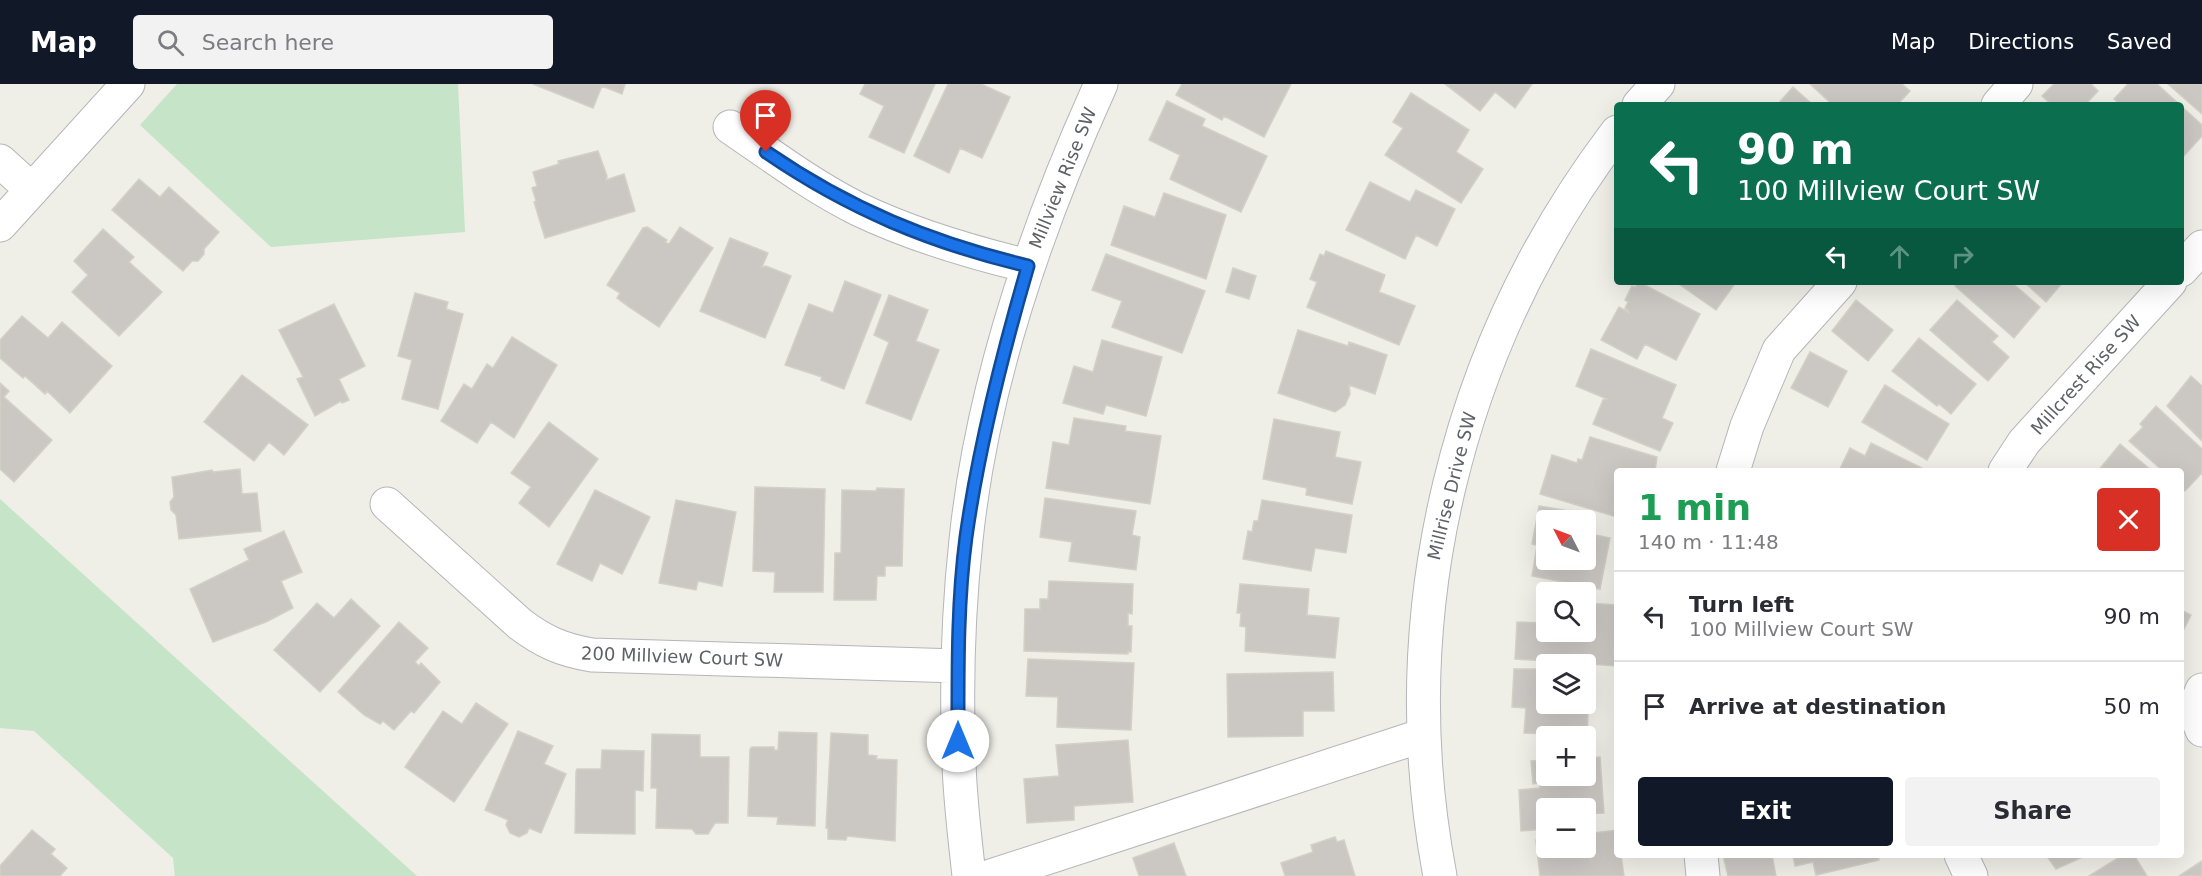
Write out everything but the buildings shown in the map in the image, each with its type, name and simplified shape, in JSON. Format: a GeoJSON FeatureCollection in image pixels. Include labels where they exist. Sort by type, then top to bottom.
{"type":"FeatureCollection","features":[{"type":"Feature","properties":{"kind":"street"},"geometry":{"type":"LineString","coordinates":[[0,225],[128,84]]}},
{"type":"Feature","properties":{"kind":"street","name":"Millview Rise SW"},"geometry":{"type":"LineString","coordinates":[[969,876],[959,764],[958,666],[966,539],[976,474],[1000,364],[1028,266],[1071,150],[1101,84]]}},
{"type":"Feature","properties":{"kind":"street"},"geometry":{"type":"LineString","coordinates":[[1642,102],[1658,84]]}},
{"type":"Feature","properties":{"kind":"street"},"geometry":{"type":"LineString","coordinates":[[2001,102],[2016,84]]}},
{"type":"Feature","properties":{"kind":"street"},"geometry":{"type":"LineString","coordinates":[[730,127],[802,177],[858,208],[971,253],[1028,266]]}},
{"type":"Feature","properties":{"kind":"street","name":"Millrise Drive SW"},"geometry":{"type":"LineString","coordinates":[[1440,876],[1431,830],[1424,735],[1424,651],[1432,564],[1451,474],[1473,403],[1513,305],[1542,246],[1583,177],[1614,136]]}},
{"type":"Feature","properties":{"kind":"street"},"geometry":{"type":"LineString","coordinates":[[0,161],[32,190]]}},
{"type":"Feature","properties":{"kind":"street"},"geometry":{"type":"LineString","coordinates":[[2184,267],[2202,247]]}},
{"type":"Feature","properties":{"kind":"street"},"geometry":{"type":"LineString","coordinates":[[1734,468],[1747,426],[1779,350],[1837,285]]}},
{"type":"Feature","properties":{"kind":"street","name":"Millcrest Rise SW"},"geometry":{"type":"LineString","coordinates":[[2007,468],[2024,442],[2167,285]]}},
{"type":"Feature","properties":{"kind":"street","name":"200 Millview Court SW"},"geometry":{"type":"LineString","coordinates":[[387,504],[520,624],[543,642],[564,651],[592,655],[958,666]]}},
{"type":"Feature","properties":{"kind":"street"},"geometry":{"type":"LineString","coordinates":[[2202,690],[2194,710],[2202,730]]}},
{"type":"Feature","properties":{"kind":"street"},"geometry":{"type":"LineString","coordinates":[[991,876],[1424,735]]}},
{"type":"Feature","properties":{"kind":"street"},"geometry":{"type":"LineString","coordinates":[[1701,858],[1703,876]]}},
{"type":"Feature","properties":{"kind":"street"},"geometry":{"type":"LineString","coordinates":[[1962,858],[1971,876]]}},
{"type":"Feature","properties":{"kind":"green space"},"geometry":{"type":"Polygon","coordinates":[[[177,84],[458,84],[465,232],[271,247],[140,125],[177,84]]]}},
{"type":"Feature","properties":{"kind":"green space"},"geometry":{"type":"Polygon","coordinates":[[[0,499],[417,876],[175,876],[173,858],[34,731],[0,728],[0,499]]]}},
{"type":"Feature","properties":{"kind":"route"},"geometry":{"type":"LineString","coordinates":[[766,152],[802,177],[858,208],[913,232],[971,253],[1028,266],[1000,364],[976,474],[966,539],[958,666],[958,741]]}}]}
